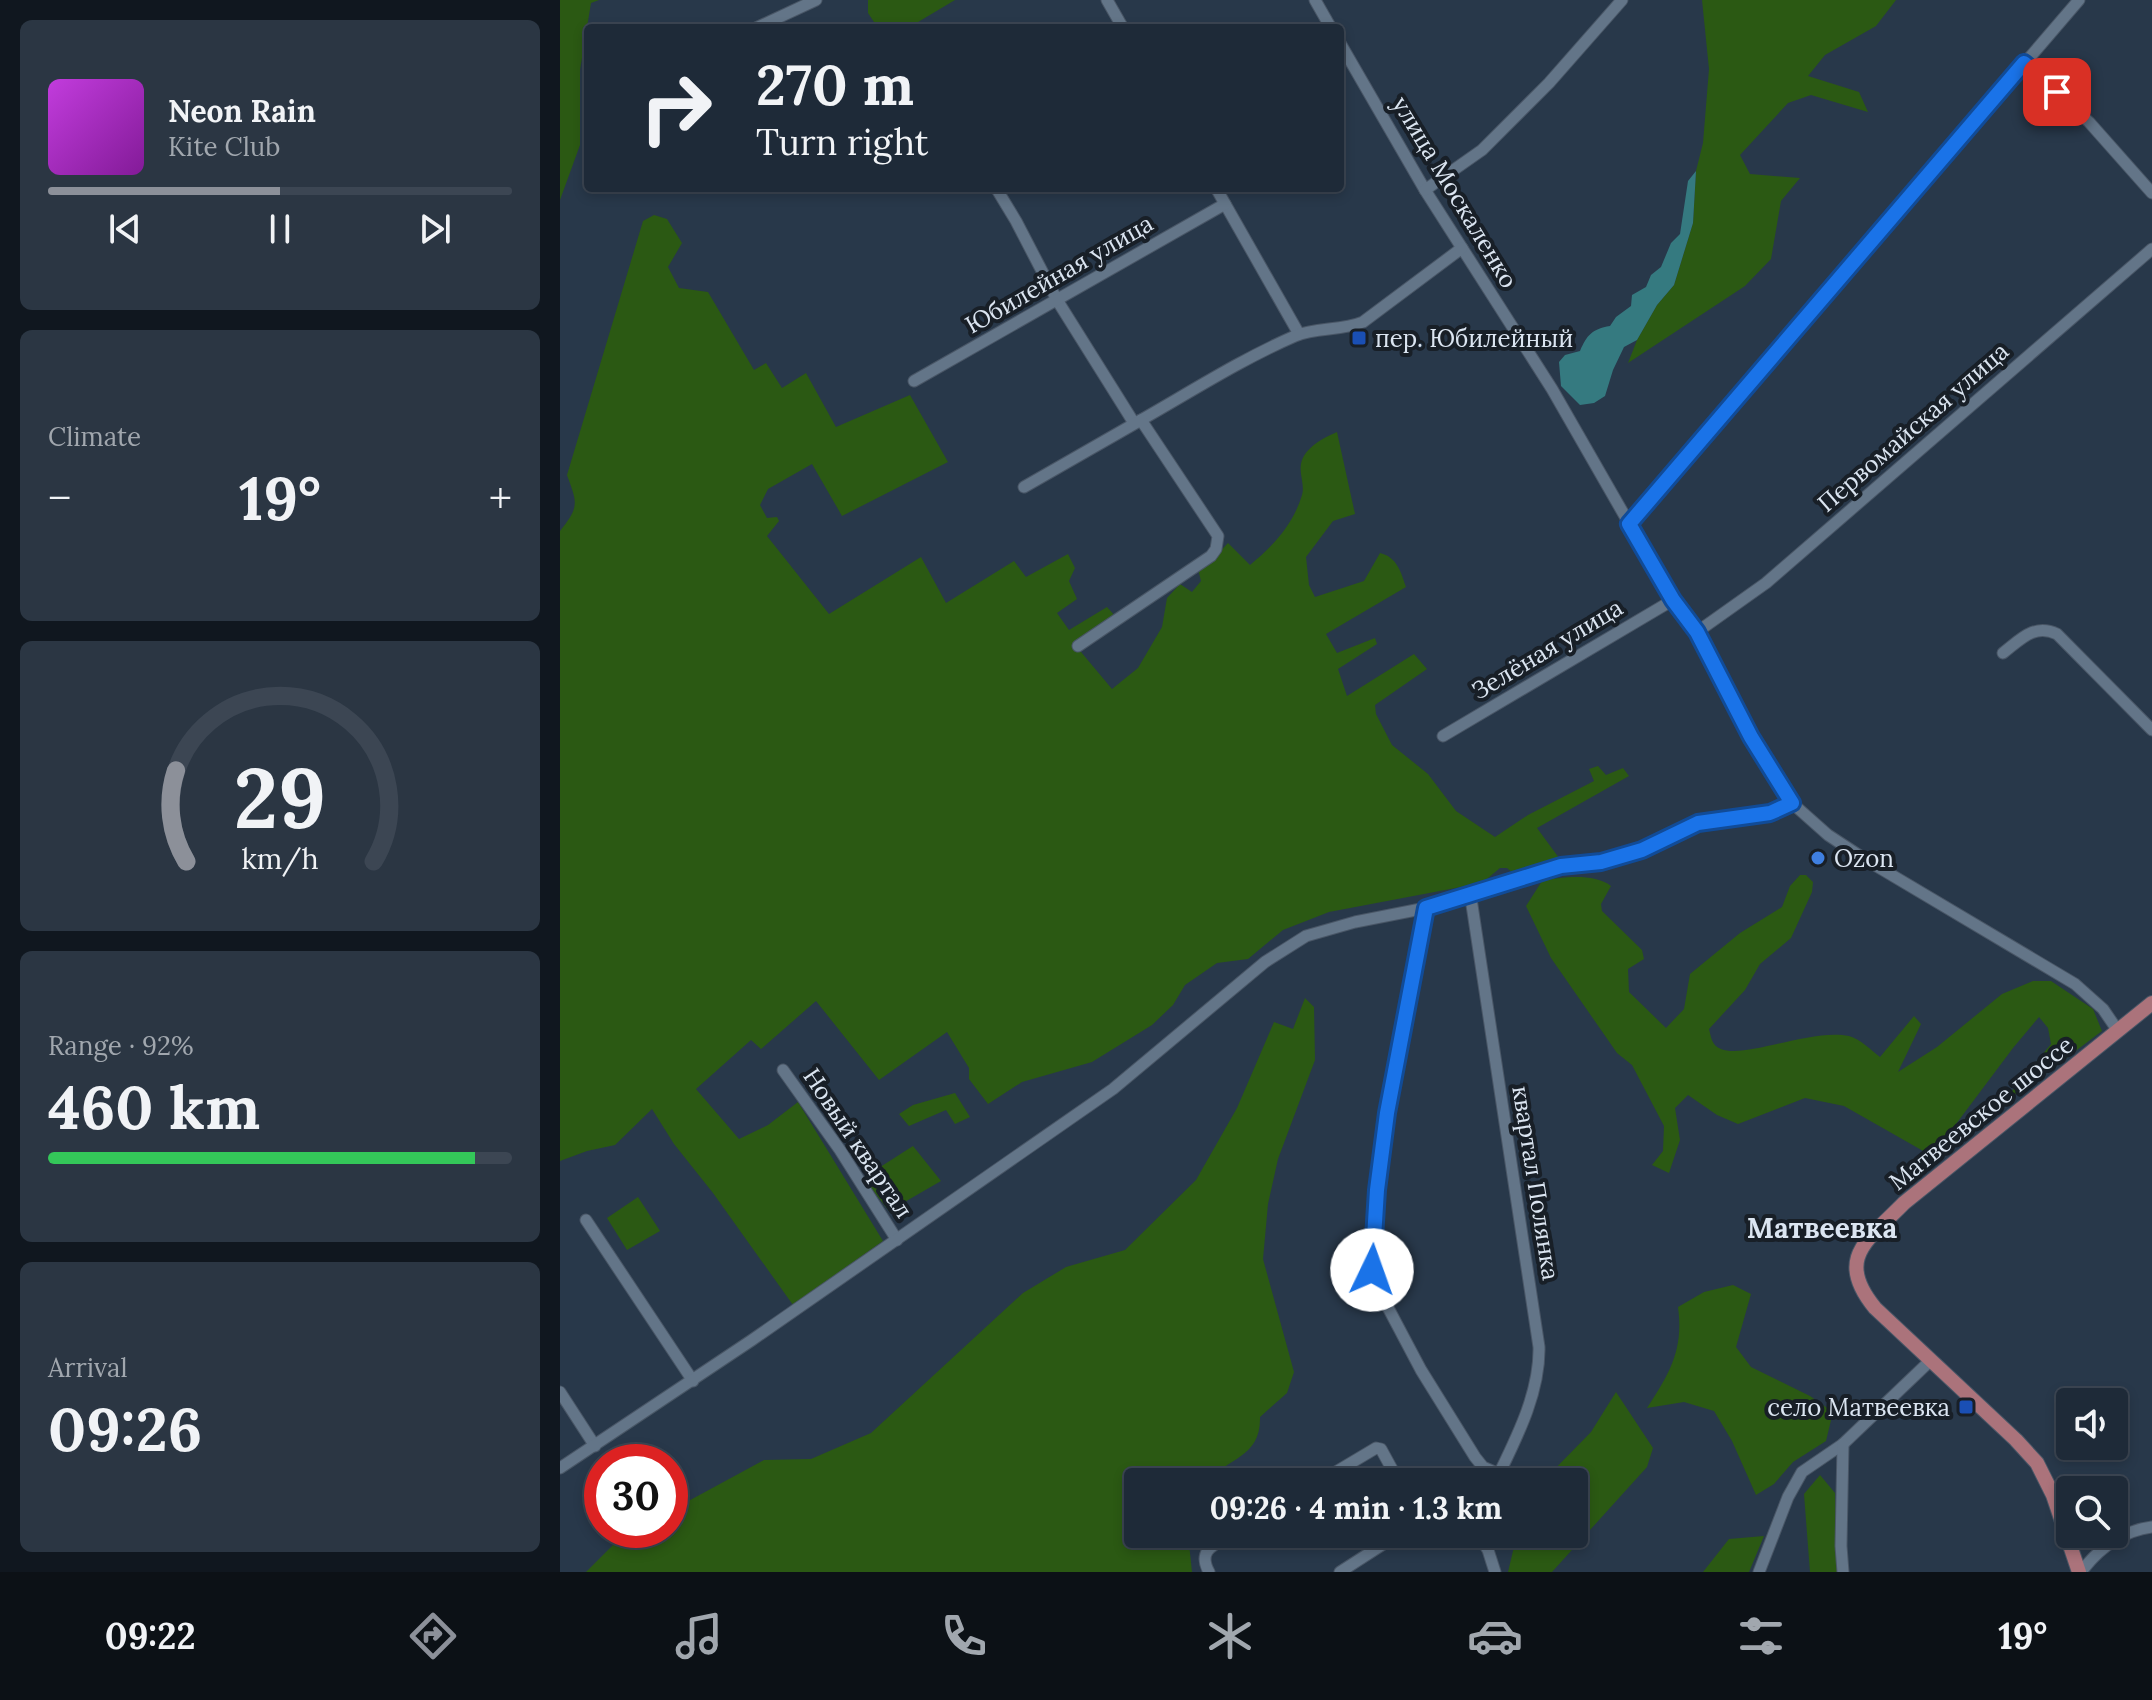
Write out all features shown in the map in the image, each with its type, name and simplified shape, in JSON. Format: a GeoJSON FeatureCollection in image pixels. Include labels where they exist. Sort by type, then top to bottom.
{"type":"FeatureCollection","features":[{"type":"Feature","properties":{"kind":"main road","name":"Матвеевское шоссе"},"geometry":{"type":"LineString","coordinates":[[2080,1572],[2053,1495],[2037,1463],[1875,1308],[1860,1290],[1855,1274],[1857,1257],[1904,1203],[2152,1003]]}},
{"type":"Feature","properties":{"kind":"street"},"geometry":{"type":"LineString","coordinates":[[765,24],[816,0]]}},
{"type":"Feature","properties":{"kind":"street"},"geometry":{"type":"LineString","coordinates":[[1107,0],[1121,24]]}},
{"type":"Feature","properties":{"kind":"street"},"geometry":{"type":"LineString","coordinates":[[1315,0],[1329,24]]}},
{"type":"Feature","properties":{"kind":"street"},"geometry":{"type":"LineString","coordinates":[[1425,190],[1482,150],[1549,83],[1622,0]]}},
{"type":"Feature","properties":{"kind":"street"},"geometry":{"type":"LineString","coordinates":[[1629,524],[2079,0]]}},
{"type":"Feature","properties":{"kind":"street","name":"улица Москаленко"},"geometry":{"type":"LineString","coordinates":[[1344,50],[1425,190],[1552,389],[1673,600],[1697,632],[1751,737],[1792,803],[1828,835],[1863,858],[2075,984],[2103,1009],[2113,1034]]}},
{"type":"Feature","properties":{"kind":"street"},"geometry":{"type":"LineString","coordinates":[[2024,63],[2089,122],[2152,193]]}},
{"type":"Feature","properties":{"kind":"street"},"geometry":{"type":"LineString","coordinates":[[998,192],[1057,300],[1215,531],[1218,542],[1211,556],[1078,646]]}},
{"type":"Feature","properties":{"kind":"street"},"geometry":{"type":"LineString","coordinates":[[1218,192],[1299,334]]}},
{"type":"Feature","properties":{"kind":"street","name":"Юбилейная улица"},"geometry":{"type":"LineString","coordinates":[[914,381],[1225,204]]}},
{"type":"Feature","properties":{"kind":"street"},"geometry":{"type":"LineString","coordinates":[[1024,487],[1236,366],[1299,334],[1363,322],[1462,248]]}},
{"type":"Feature","properties":{"kind":"street","name":"Первомайская улица"},"geometry":{"type":"LineString","coordinates":[[1697,632],[1766,583],[2152,249]]}},
{"type":"Feature","properties":{"kind":"street","name":"Зелёная улица"},"geometry":{"type":"LineString","coordinates":[[1443,736],[1673,600]]}},
{"type":"Feature","properties":{"kind":"street"},"geometry":{"type":"LineString","coordinates":[[2003,653],[2030,632],[2049,630],[2078,654],[2152,730]]}},
{"type":"Feature","properties":{"kind":"street"},"geometry":{"type":"LineString","coordinates":[[598,1444],[1113,1089],[1283,948],[1306,936],[1355,922],[1426,908],[1561,866],[1601,862],[1642,850],[1698,823],[1770,813],[1792,803]]}},
{"type":"Feature","properties":{"kind":"street","name":"квартал Полянка"},"geometry":{"type":"LineString","coordinates":[[1470,892],[1540,1364],[1523,1421],[1503,1468]]}},
{"type":"Feature","properties":{"kind":"street","name":"квартал Полянка"},"geometry":{"type":"LineString","coordinates":[[1426,908],[1387,1113],[1377,1190],[1372,1270],[1375,1283],[1421,1370],[1484,1468]]}},
{"type":"Feature","properties":{"kind":"street","name":"Новый квартал"},"geometry":{"type":"LineString","coordinates":[[783,1070],[840,1150],[897,1240]]}},
{"type":"Feature","properties":{"kind":"street"},"geometry":{"type":"LineString","coordinates":[[586,1220],[693,1381]]}},
{"type":"Feature","properties":{"kind":"street"},"geometry":{"type":"LineString","coordinates":[[1759,1572],[1795,1481],[1802,1472],[1843,1444],[1931,1360]]}},
{"type":"Feature","properties":{"kind":"street"},"geometry":{"type":"LineString","coordinates":[[560,1392],[594,1444]]}},
{"type":"Feature","properties":{"kind":"street"},"geometry":{"type":"LineString","coordinates":[[1843,1444],[1843,1572]]}},
{"type":"Feature","properties":{"kind":"street"},"geometry":{"type":"LineString","coordinates":[[1342,1468],[1376,1448],[1386,1455],[1392,1468]]}},
{"type":"Feature","properties":{"kind":"street"},"geometry":{"type":"LineString","coordinates":[[560,1468],[584,1453]]}},
{"type":"Feature","properties":{"kind":"street"},"geometry":{"type":"LineString","coordinates":[[2080,1572],[2119,1537],[2152,1527]]}},
{"type":"Feature","properties":{"kind":"street"},"geometry":{"type":"LineString","coordinates":[[1208,1548],[1203,1556],[1209,1572]]}},
{"type":"Feature","properties":{"kind":"street"},"geometry":{"type":"LineString","coordinates":[[1340,1572],[1377,1548]]}},
{"type":"Feature","properties":{"kind":"street"},"geometry":{"type":"LineString","coordinates":[[1487,1548],[1495,1572]]}},
{"type":"Feature","properties":{"kind":"green space"},"geometry":{"type":"Polygon","coordinates":[[[560,0],[599,0],[591,3],[588,24],[584,24],[580,70],[580,145],[560,200],[560,0]]]}},
{"type":"Feature","properties":{"kind":"green space"},"geometry":{"type":"Polygon","coordinates":[[[868,0],[955,0],[915,24],[875,24],[868,13],[868,0]]]}},
{"type":"Feature","properties":{"kind":"green space"},"geometry":{"type":"Polygon","coordinates":[[[1702,0],[1896,0],[1876,26],[1825,55],[1808,76],[1859,92],[1868,112],[1811,95],[1788,103],[1740,155],[1750,174],[1800,178],[1781,201],[1771,259],[1745,286],[1628,363],[1657,305],[1674,285],[1693,223],[1709,69],[1702,0]]]}},
{"type":"Feature","properties":{"kind":"green space"},"geometry":{"type":"Polygon","coordinates":[[[654,215],[667,219],[682,243],[668,267],[679,288],[708,292],[754,370],[766,363],[782,388],[806,373],[836,427],[910,395],[948,462],[842,516],[812,464],[768,489],[760,505],[767,518],[777,517],[779,521],[767,536],[829,614],[921,557],[946,603],[1014,561],[1026,577],[1068,554],[1075,568],[1069,581],[1077,599],[1057,613],[1069,630],[1107,607],[1116,617],[1076,646],[1112,689],[1138,668],[1162,627],[1167,598],[1180,584],[1192,592],[1201,581],[1198,569],[1228,543],[1250,565],[1274,542],[1288,525],[1302,495],[1303,458],[1315,444],[1337,432],[1355,514],[1333,521],[1306,557],[1309,585],[1315,597],[1364,581],[1380,553],[1394,562],[1406,587],[1326,634],[1337,653],[1375,638],[1377,644],[1338,669],[1347,696],[1414,654],[1427,669],[1375,705],[1376,714],[1392,745],[1428,774],[1456,811],[1495,837],[1528,815],[1594,781],[1589,769],[1598,766],[1606,775],[1623,768],[1629,776],[1537,828],[1562,862],[1514,874],[1507,868],[1500,868],[1482,883],[1329,912],[1283,930],[1248,959],[1217,963],[1185,985],[1173,1005],[1152,1025],[1092,1062],[1022,1082],[988,1104],[969,1079],[969,1068],[947,1032],[879,1080],[816,1001],[761,1049],[751,1040],[696,1089],[739,1139],[768,1125],[798,1102],[883,1241],[793,1305],[674,1144],[652,1109],[615,1145],[560,1161],[560,531],[575,504],[567,475],[643,221],[654,215]]]}},
{"type":"Feature","properties":{"kind":"green space"},"geometry":{"type":"Polygon","coordinates":[[[1800,875],[1806,875],[1813,882],[1812,892],[1791,938],[1760,964],[1745,990],[1709,1029],[1712,1041],[1718,1048],[1746,1050],[1834,1035],[1853,1037],[1880,1057],[1914,1016],[1921,1024],[1898,1072],[1937,1047],[2002,994],[2033,981],[2051,981],[2093,1009],[2102,1031],[2003,1102],[2051,1044],[2048,1028],[2039,1017],[1932,1156],[1844,1106],[1805,1098],[1738,1124],[1717,1115],[1688,1095],[1675,1108],[1680,1140],[1669,1173],[1652,1165],[1663,1151],[1664,1126],[1632,1065],[1617,1053],[1551,958],[1526,906],[1542,881],[1587,878],[1611,886],[1601,904],[1602,911],[1642,950],[1644,959],[1628,969],[1629,992],[1666,1028],[1684,1009],[1690,974],[1740,933],[1782,907],[1790,886],[1800,875]]]}},
{"type":"Feature","properties":{"kind":"green space"},"geometry":{"type":"Polygon","coordinates":[[[1305,998],[1314,1007],[1315,1060],[1278,1159],[1268,1204],[1263,1259],[1294,1372],[1287,1393],[1260,1417],[1259,1431],[1249,1449],[1224,1468],[1124,1468],[1124,1548],[1189,1548],[1192,1572],[586,1572],[610,1548],[688,1548],[688,1501],[764,1460],[811,1459],[871,1433],[1023,1293],[1066,1267],[1125,1250],[1196,1180],[1237,1108],[1274,1022],[1293,1029],[1305,998]]]}},
{"type":"Feature","properties":{"kind":"green space"},"geometry":{"type":"Polygon","coordinates":[[[955,1093],[970,1117],[955,1124],[946,1110],[909,1126],[899,1114],[913,1105],[955,1093]]]}},
{"type":"Feature","properties":{"kind":"green space"},"geometry":{"type":"Polygon","coordinates":[[[913,1146],[941,1181],[889,1211],[863,1178],[913,1146]]]}},
{"type":"Feature","properties":{"kind":"green space"},"geometry":{"type":"Polygon","coordinates":[[[638,1197],[660,1231],[627,1250],[607,1218],[638,1197]]]}},
{"type":"Feature","properties":{"kind":"green space"},"geometry":{"type":"Polygon","coordinates":[[[1733,1285],[1751,1294],[1736,1347],[1751,1367],[1810,1396],[1833,1412],[1826,1441],[1793,1462],[1774,1484],[1756,1495],[1732,1441],[1714,1411],[1684,1402],[1647,1408],[1662,1384],[1677,1349],[1678,1307],[1704,1292],[1733,1285]]]}},
{"type":"Feature","properties":{"kind":"green space"},"geometry":{"type":"Polygon","coordinates":[[[1616,1392],[1653,1448],[1647,1467],[1588,1532],[1588,1468],[1556,1468],[1591,1432],[1616,1392]]]}},
{"type":"Feature","properties":{"kind":"green space"},"geometry":{"type":"Polygon","coordinates":[[[1820,1475],[1835,1493],[1838,1572],[1810,1572],[1804,1494],[1820,1475]]]}},
{"type":"Feature","properties":{"kind":"green space"},"geometry":{"type":"Polygon","coordinates":[[[1764,1536],[1749,1572],[1703,1572],[1729,1539],[1764,1536]]]}},
{"type":"Feature","properties":{"kind":"green space"},"geometry":{"type":"Polygon","coordinates":[[[1514,1548],[1574,1548],[1552,1572],[1508,1572],[1514,1548]]]}},
{"type":"Feature","properties":{"kind":"shaded area"},"geometry":{"type":"Polygon","coordinates":[[[1696,171],[1693,223],[1674,285],[1657,305],[1637,340],[1624,347],[1605,396],[1594,403],[1580,405],[1561,386],[1559,362],[1565,355],[1580,351],[1594,331],[1610,326],[1631,306],[1632,295],[1646,287],[1651,275],[1661,267],[1671,243],[1680,234],[1688,181],[1696,171]]]}},
{"type":"Feature","properties":{"kind":"place","name":"пер. Юбилейный"},"geometry":{"type":"Point","coordinates":[1359,338]}},
{"type":"Feature","properties":{"kind":"place","name":"Ozon"},"geometry":{"type":"Point","coordinates":[1818,858]}},
{"type":"Feature","properties":{"kind":"place","name":"село Матвеевка"},"geometry":{"type":"Point","coordinates":[1966,1407]}},
{"type":"Feature","properties":{"kind":"district","name":"Матвеевка"},"geometry":{"type":"Point","coordinates":[1822,1228]}},
{"type":"Feature","properties":{"kind":"route"},"geometry":{"type":"LineString","coordinates":[[1372,1270],[1377,1190],[1387,1113],[1426,908],[1561,866],[1601,862],[1642,850],[1698,823],[1770,813],[1792,803],[1751,737],[1697,632],[1673,600],[1629,524],[2024,63],[2057,92]]}}]}
